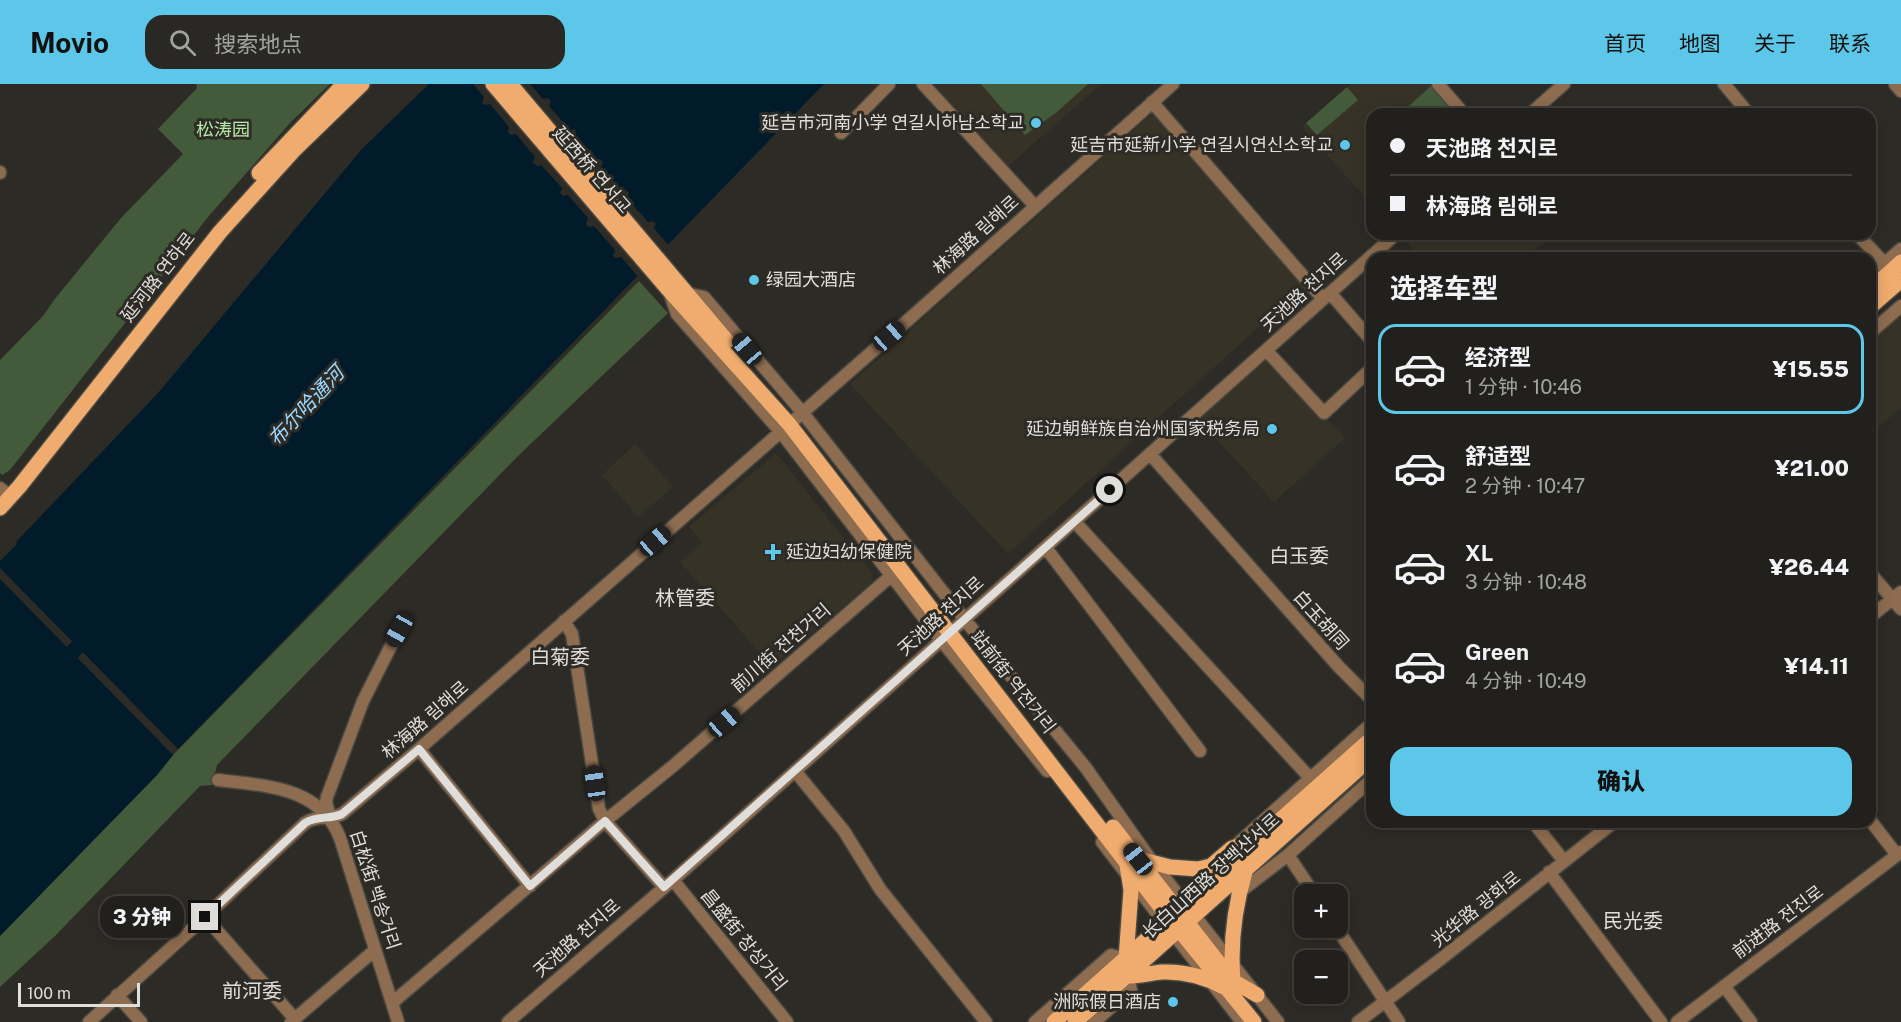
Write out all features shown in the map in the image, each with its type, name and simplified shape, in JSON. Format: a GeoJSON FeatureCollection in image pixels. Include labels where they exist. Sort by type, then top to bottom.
{"type":"FeatureCollection","features":[{"type":"Feature","properties":{"kind":"main road","name":"延河路 연하로"},"geometry":{"type":"LineString","coordinates":[[3,496],[227,224],[295,149],[362,84]]}},
{"type":"Feature","properties":{"kind":"main road","name":"延西桥 연서교"},"geometry":{"type":"LineString","coordinates":[[493,84],[666,280]]}},
{"type":"Feature","properties":{"kind":"main road","name":"延西桥 연서교"},"geometry":{"type":"LineString","coordinates":[[510,84],[666,280]]}},
{"type":"Feature","properties":{"kind":"main road","name":"延河路 연하로"},"geometry":{"type":"LineString","coordinates":[[3,496],[210,228],[269,161],[343,85]]}},
{"type":"Feature","properties":{"kind":"main road"},"geometry":{"type":"LineString","coordinates":[[1876,286],[1896,274]]}},
{"type":"Feature","properties":{"kind":"main road"},"geometry":{"type":"LineString","coordinates":[[1876,299],[1896,274]]}},
{"type":"Feature","properties":{"kind":"main road","name":"站前街 역전거리"},"geometry":{"type":"LineString","coordinates":[[666,280],[690,294],[1139,862],[1179,920],[1231,985],[1266,1022]]}},
{"type":"Feature","properties":{"kind":"main road","name":"站前街 역전거리"},"geometry":{"type":"LineString","coordinates":[[666,280],[791,421]]}},
{"type":"Feature","properties":{"kind":"main road","name":"长白山西路 장백산서로"},"geometry":{"type":"LineString","coordinates":[[1075,1022],[1129,983],[1179,920],[1256,841],[1366,743]]}},
{"type":"Feature","properties":{"kind":"main road","name":"长白山西路 장백산서로"},"geometry":{"type":"LineString","coordinates":[[1054,1022],[1126,958],[1222,892],[1366,762]]}},
{"type":"Feature","properties":{"kind":"main road"},"geometry":{"type":"LineString","coordinates":[[1126,958],[1131,881],[1139,862],[1170,867],[1211,866],[1232,848],[1256,841]]}},
{"type":"Feature","properties":{"kind":"main road"},"geometry":{"type":"LineString","coordinates":[[1231,985],[1231,944],[1245,872]]}},
{"type":"Feature","properties":{"kind":"main road"},"geometry":{"type":"LineString","coordinates":[[1129,983],[1163,972],[1209,979],[1257,995]]}},
{"type":"Feature","properties":{"kind":"main road","name":"站前街 역전거리"},"geometry":{"type":"LineString","coordinates":[[1231,985],[1254,1022]]}},
{"type":"Feature","properties":{"kind":"street"},"geometry":{"type":"LineString","coordinates":[[841,133],[889,84]]}},
{"type":"Feature","properties":{"kind":"street"},"geometry":{"type":"LineString","coordinates":[[923,84],[1035,206]]}},
{"type":"Feature","properties":{"kind":"street","name":"林海路 림해로"},"geometry":{"type":"LineString","coordinates":[[89,1022],[305,823],[312,818],[330,818],[349,810],[907,321],[1173,84]]}},
{"type":"Feature","properties":{"kind":"street"},"geometry":{"type":"LineString","coordinates":[[1438,84],[1459,108]]}},
{"type":"Feature","properties":{"kind":"street"},"geometry":{"type":"LineString","coordinates":[[1537,108],[1564,84]]}},
{"type":"Feature","properties":{"kind":"street"},"geometry":{"type":"LineString","coordinates":[[1724,84],[1744,108]]}},
{"type":"Feature","properties":{"kind":"street"},"geometry":{"type":"LineString","coordinates":[[1895,84],[1901,91]]}},
{"type":"Feature","properties":{"kind":"street"},"geometry":{"type":"LineString","coordinates":[[1152,102],[1327,296],[1366,334]]}},
{"type":"Feature","properties":{"kind":"street","name":"天池路 천지로"},"geometry":{"type":"LineString","coordinates":[[1376,252],[1389,240]]}},
{"type":"Feature","properties":{"kind":"street"},"geometry":{"type":"LineString","coordinates":[[1863,240],[1875,252]]}},
{"type":"Feature","properties":{"kind":"street"},"geometry":{"type":"LineString","coordinates":[[1896,274],[1901,249]]}},
{"type":"Feature","properties":{"kind":"street"},"geometry":{"type":"LineString","coordinates":[[1876,253],[1896,274]]}},
{"type":"Feature","properties":{"kind":"street","name":"天池路 천지로"},"geometry":{"type":"LineString","coordinates":[[508,1022],[669,883],[1366,261]]}},
{"type":"Feature","properties":{"kind":"street"},"geometry":{"type":"LineString","coordinates":[[1876,276],[1896,274]]}},
{"type":"Feature","properties":{"kind":"street"},"geometry":{"type":"LineString","coordinates":[[1876,328],[1901,306]]}},
{"type":"Feature","properties":{"kind":"street"},"geometry":{"type":"LineString","coordinates":[[1266,350],[1324,412],[1366,374]]}},
{"type":"Feature","properties":{"kind":"street","name":"站前街 역전거리"},"geometry":{"type":"LineString","coordinates":[[791,421],[892,575],[954,630],[1086,768],[1139,862],[1179,920],[1209,979],[1242,1022]]}},
{"type":"Feature","properties":{"kind":"street","name":"白玉胡同"},"geometry":{"type":"LineString","coordinates":[[1150,454],[1339,667],[1366,694]]}},
{"type":"Feature","properties":{"kind":"street"},"geometry":{"type":"LineString","coordinates":[[1075,522],[1311,779]]}},
{"type":"Feature","properties":{"kind":"street"},"geometry":{"type":"LineString","coordinates":[[1046,548],[1200,751]]}},
{"type":"Feature","properties":{"kind":"street","name":"前川街 전천거리"},"geometry":{"type":"LineString","coordinates":[[392,1003],[673,766],[892,575]]}},
{"type":"Feature","properties":{"kind":"street"},"geometry":{"type":"LineString","coordinates":[[1876,578],[1897,596],[1901,609]]}},
{"type":"Feature","properties":{"kind":"street"},"geometry":{"type":"LineString","coordinates":[[1876,612],[1897,596]]}},
{"type":"Feature","properties":{"kind":"street"},"geometry":{"type":"LineString","coordinates":[[564,621],[572,634],[598,804],[605,821]]}},
{"type":"Feature","properties":{"kind":"street"},"geometry":{"type":"LineString","coordinates":[[330,818],[327,797],[363,701],[399,630]]}},
{"type":"Feature","properties":{"kind":"street","name":"站前街 역전거리"},"geometry":{"type":"LineString","coordinates":[[954,630],[1059,787],[1131,881],[1232,963],[1278,1022]]}},
{"type":"Feature","properties":{"kind":"street"},"geometry":{"type":"LineString","coordinates":[[1232,848],[1366,729]]}},
{"type":"Feature","properties":{"kind":"street"},"geometry":{"type":"LineString","coordinates":[[419,749],[530,886]]}},
{"type":"Feature","properties":{"kind":"street"},"geometry":{"type":"LineString","coordinates":[[795,771],[844,831],[880,889],[986,1022]]}},
{"type":"Feature","properties":{"kind":"street","name":"白松街 백송거리"},"geometry":{"type":"LineString","coordinates":[[218,780],[289,791],[308,800],[330,818],[340,838],[398,1022]]}},
{"type":"Feature","properties":{"kind":"street"},"geometry":{"type":"LineString","coordinates":[[1222,892],[1239,894],[1288,855],[1366,784]]}},
{"type":"Feature","properties":{"kind":"street","name":"昌盛街 창성거리"},"geometry":{"type":"LineString","coordinates":[[605,821],[669,883],[787,1022]]}},
{"type":"Feature","properties":{"kind":"street"},"geometry":{"type":"LineString","coordinates":[[1876,827],[1899,853]]}},
{"type":"Feature","properties":{"kind":"street"},"geometry":{"type":"LineString","coordinates":[[1538,828],[1564,861]]}},
{"type":"Feature","properties":{"kind":"street","name":"光华路 광화로"},"geometry":{"type":"LineString","coordinates":[[1358,1022],[1606,828]]}},
{"type":"Feature","properties":{"kind":"street","name":"前进路 전진로"},"geometry":{"type":"LineString","coordinates":[[1677,1022],[1899,853]]}},
{"type":"Feature","properties":{"kind":"street"},"geometry":{"type":"LineString","coordinates":[[1288,855],[1307,884]]}},
{"type":"Feature","properties":{"kind":"street"},"geometry":{"type":"LineString","coordinates":[[1550,872],[1660,1022]]}},
{"type":"Feature","properties":{"kind":"street"},"geometry":{"type":"LineString","coordinates":[[205,917],[293,1020],[375,950]]}},
{"type":"Feature","properties":{"kind":"street"},"geometry":{"type":"LineString","coordinates":[[1343,938],[1399,1022]]}},
{"type":"Feature","properties":{"kind":"street","name":"长白山西路 장백산서로"},"geometry":{"type":"LineString","coordinates":[[1035,1022],[1111,955],[1126,958]]}},
{"type":"Feature","properties":{"kind":"street","name":"长白山西路 장백산서로"},"geometry":{"type":"LineString","coordinates":[[1094,1022],[1129,983]]}},
{"type":"Feature","properties":{"kind":"street"},"geometry":{"type":"LineString","coordinates":[[1724,986],[1751,1022]]}},
{"type":"Feature","properties":{"kind":"street"},"geometry":{"type":"LineString","coordinates":[[117,995],[141,1022]]}},
{"type":"Feature","properties":{"kind":"shaded area"},"geometry":{"type":"Polygon","coordinates":[[[928,84],[1101,84],[1006,168],[928,84]]]}},
{"type":"Feature","properties":{"kind":"shaded area","name":"延吉市延新小学 연길시연신소학교"},"geometry":{"type":"Polygon","coordinates":[[[1351,84],[1429,84],[1451,108],[1366,108],[1366,198],[1302,127],[1351,84]]]}},
{"type":"Feature","properties":{"kind":"shaded area"},"geometry":{"type":"Polygon","coordinates":[[[1153,113],[1303,287],[1008,554],[850,384],[1153,113]]]}},
{"type":"Feature","properties":{"kind":"shaded area"},"geometry":{"type":"Polygon","coordinates":[[[1405,240],[1547,240],[1532,252],[1415,252],[1405,240]]]}},
{"type":"Feature","properties":{"kind":"shaded area"},"geometry":{"type":"Polygon","coordinates":[[[1901,310],[1901,408],[1877,428],[1876,427],[1876,332],[1901,310]]]}},
{"type":"Feature","properties":{"kind":"shaded area","name":"延边朝鲜族自治州国家税务局"},"geometry":{"type":"Polygon","coordinates":[[[1268,358],[1345,438],[1274,502],[1199,420],[1268,358]]]}},
{"type":"Feature","properties":{"kind":"shaded area"},"geometry":{"type":"Polygon","coordinates":[[[635,444],[673,487],[638,517],[602,475],[635,444]]]}},
{"type":"Feature","properties":{"kind":"shaded area","name":"延边妇幼保健院"},"geometry":{"type":"Polygon","coordinates":[[[776,453],[873,575],[872,582],[772,667],[680,562],[702,542],[689,527],[776,453]]]}},
{"type":"Feature","properties":{"kind":"green space","name":"松涛园"},"geometry":{"type":"Polygon","coordinates":[[[196,84],[330,84],[290,123],[208,217],[10,470],[2,475],[0,473],[0,360],[43,316],[121,218],[183,154],[158,129],[197,88],[196,84]]]}},
{"type":"Feature","properties":{"kind":"green space","name":"延吉市河南小学 연길시하남소학교"},"geometry":{"type":"Polygon","coordinates":[[[981,84],[1088,84],[1057,112],[1025,135],[981,84]]]}},
{"type":"Feature","properties":{"kind":"green space"},"geometry":{"type":"Polygon","coordinates":[[[1431,86],[1451,108],[1407,108],[1431,86]]]}},
{"type":"Feature","properties":{"kind":"green space"},"geometry":{"type":"Polygon","coordinates":[[[1347,87],[1358,100],[1317,135],[1306,123],[1347,87]]]}},
{"type":"Feature","properties":{"kind":"green space"},"geometry":{"type":"Polygon","coordinates":[[[639,281],[668,313],[519,455],[217,765],[212,785],[200,786],[55,936],[0,987],[0,936],[157,775],[173,755],[639,281]]]}},
{"type":"Feature","properties":{"kind":"water"},"geometry":{"type":"Polygon","coordinates":[[[429,84],[824,84],[178,749],[0,568],[0,561],[158,393],[362,149],[429,84]]]}},
{"type":"Feature","properties":{"kind":"water"},"geometry":{"type":"Polygon","coordinates":[[[0,579],[173,755],[157,775],[0,936],[0,579]]]}},
{"type":"Feature","properties":{"kind":"pier"},"geometry":{"type":"Polygon","coordinates":[[[473,84],[530,84],[543,99],[548,98],[551,101],[549,106],[570,130],[576,131],[575,136],[596,161],[600,159],[603,162],[601,167],[622,191],[626,190],[629,193],[627,198],[648,222],[653,221],[656,224],[654,228],[670,247],[640,279],[621,257],[615,258],[613,255],[615,250],[594,226],[589,227],[586,224],[588,218],[568,195],[563,196],[560,193],[562,188],[541,165],[537,166],[533,162],[535,157],[516,134],[511,135],[508,132],[509,127],[490,104],[484,105],[482,102],[484,97],[473,84]]]}},
{"type":"Feature","properties":{"kind":"waterway","name":"布尔哈通河"},"geometry":{"type":"LineString","coordinates":[[58,667],[91,633]]}},
{"type":"Feature","properties":{"kind":"place","name":"延吉市河南小学 연길시하남소학교"},"geometry":{"type":"Point","coordinates":[1036,123]}},
{"type":"Feature","properties":{"kind":"place","name":"延吉市延新小学 연길시연신소학교"},"geometry":{"type":"Point","coordinates":[1345,145]}},
{"type":"Feature","properties":{"kind":"place","name":"绿园大酒店"},"geometry":{"type":"Point","coordinates":[754,280]}},
{"type":"Feature","properties":{"kind":"place","name":"延边朝鲜族自治州国家税务局"},"geometry":{"type":"Point","coordinates":[1272,429]}},
{"type":"Feature","properties":{"kind":"place","name":"延边妇幼保健院"},"geometry":{"type":"Point","coordinates":[773,552]}},
{"type":"Feature","properties":{"kind":"place","name":"洲际假日酒店"},"geometry":{"type":"Point","coordinates":[1173,1002]}},
{"type":"Feature","properties":{"kind":"district","name":"白玉委"},"geometry":{"type":"Point","coordinates":[1299,556]}},
{"type":"Feature","properties":{"kind":"district","name":"林管委"},"geometry":{"type":"Point","coordinates":[685,598]}},
{"type":"Feature","properties":{"kind":"district","name":"白菊委"},"geometry":{"type":"Point","coordinates":[560,657]}},
{"type":"Feature","properties":{"kind":"district","name":"民光委"},"geometry":{"type":"Point","coordinates":[1633,921]}},
{"type":"Feature","properties":{"kind":"district","name":"前河委"},"geometry":{"type":"Point","coordinates":[252,991]}},
{"type":"Feature","properties":{"kind":"route"},"geometry":{"type":"LineString","coordinates":[[205,917],[305,823],[312,818],[336,817],[349,810],[419,749],[530,886],[605,821],[664,887],[1110,490]]}}]}
